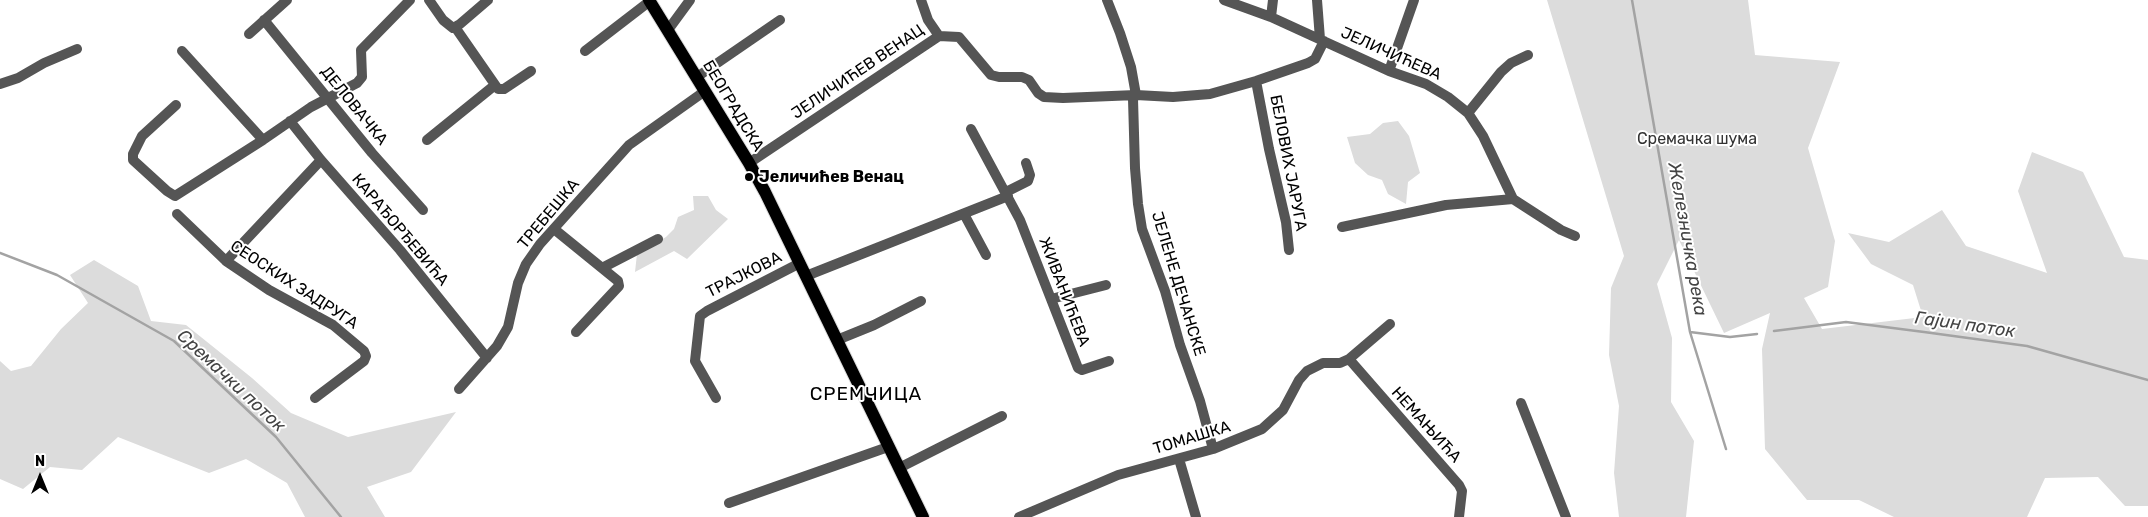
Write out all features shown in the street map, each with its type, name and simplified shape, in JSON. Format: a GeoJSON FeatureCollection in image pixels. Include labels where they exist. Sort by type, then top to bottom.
{"type":"FeatureCollection","features":[{"type":"Feature","properties":{"kind":"main road","name":"БЕОГРАДСКА"},"geometry":{"type":"LineString","coordinates":[[649,1],[749,163],[800,263],[923,517]]}},
{"type":"Feature","properties":{"kind":"street"},"geometry":{"type":"LineString","coordinates":[[248,34],[287,0]]}},
{"type":"Feature","properties":{"kind":"street"},"geometry":{"type":"LineString","coordinates":[[176,105],[142,136],[133,154],[133,160],[175,196],[311,107],[360,80],[361,50],[410,0]]}},
{"type":"Feature","properties":{"kind":"street"},"geometry":{"type":"LineString","coordinates":[[429,0],[447,24],[455,27],[495,85],[502,89],[531,71]]}},
{"type":"Feature","properties":{"kind":"street"},"geometry":{"type":"LineString","coordinates":[[455,27],[488,0]]}},
{"type":"Feature","properties":{"kind":"street"},"geometry":{"type":"LineString","coordinates":[[668,30],[690,0]]}},
{"type":"Feature","properties":{"kind":"street"},"geometry":{"type":"LineString","coordinates":[[921,0],[928,20],[939,36]]}},
{"type":"Feature","properties":{"kind":"street"},"geometry":{"type":"LineString","coordinates":[[1107,0],[1131,67],[1136,95],[1195,96],[1210,94],[1256,81],[1315,59],[1322,40],[1317,0]]}},
{"type":"Feature","properties":{"kind":"street","name":"ЈЕЛИЧИЋЕВА"},"geometry":{"type":"LineString","coordinates":[[1224,0],[1322,40],[1388,71],[1426,84],[1448,97],[1468,113],[1483,136],[1512,199]]}},
{"type":"Feature","properties":{"kind":"street"},"geometry":{"type":"LineString","coordinates":[[1271,18],[1272,0]]}},
{"type":"Feature","properties":{"kind":"street"},"geometry":{"type":"LineString","coordinates":[[1388,71],[1414,0]]}},
{"type":"Feature","properties":{"kind":"street"},"geometry":{"type":"LineString","coordinates":[[585,51],[649,1]]}},
{"type":"Feature","properties":{"kind":"street","name":"ДЕЛОВАЧКА"},"geometry":{"type":"LineString","coordinates":[[264,20],[372,153],[423,210]]}},
{"type":"Feature","properties":{"kind":"street"},"geometry":{"type":"LineString","coordinates":[[697,77],[780,20]]}},
{"type":"Feature","properties":{"kind":"street","name":"ЈЕЛИЧИЋЕВ ВЕНАЦ"},"geometry":{"type":"LineString","coordinates":[[749,163],[939,36],[959,37],[991,75],[1022,77],[1029,80],[1044,98],[1136,95]]}},
{"type":"Feature","properties":{"kind":"street"},"geometry":{"type":"LineString","coordinates":[[0,84],[18,78],[44,63],[77,49]]}},
{"type":"Feature","properties":{"kind":"street"},"geometry":{"type":"LineString","coordinates":[[182,52],[263,140]]}},
{"type":"Feature","properties":{"kind":"street"},"geometry":{"type":"LineString","coordinates":[[1468,113],[1511,62],[1528,55]]}},
{"type":"Feature","properties":{"kind":"street","name":"БЕЛОВИХ ЈАРУГА"},"geometry":{"type":"LineString","coordinates":[[1256,81],[1286,222],[1289,250]]}},
{"type":"Feature","properties":{"kind":"street"},"geometry":{"type":"LineString","coordinates":[[427,140],[495,85]]}},
{"type":"Feature","properties":{"kind":"street","name":"ТРЕБЕШКА"},"geometry":{"type":"LineString","coordinates":[[459,389],[497,346],[508,327],[518,283],[526,264],[554,229],[629,144],[705,91]]}},
{"type":"Feature","properties":{"kind":"street","name":"ЈЕЛЕНЕ ДЕЧАНСКЕ"},"geometry":{"type":"LineString","coordinates":[[1136,95],[1134,99],[1135,168],[1142,229],[1165,291],[1180,345],[1200,400],[1213,449]]}},
{"type":"Feature","properties":{"kind":"street","name":"КАРАЂОРЂЕВИЋА"},"geometry":{"type":"LineString","coordinates":[[290,121],[320,160],[400,250],[487,358]]}},
{"type":"Feature","properties":{"kind":"street","name":"ЖИВАНИЋЕВА"},"geometry":{"type":"LineString","coordinates":[[971,129],[1020,220],[1078,368],[1082,370],[1110,361]]}},
{"type":"Feature","properties":{"kind":"street"},"geometry":{"type":"LineString","coordinates":[[226,261],[320,160]]}},
{"type":"Feature","properties":{"kind":"street"},"geometry":{"type":"LineString","coordinates":[[806,276],[964,214],[1007,194],[1028,181],[1030,175],[1026,163]]}},
{"type":"Feature","properties":{"kind":"street"},"geometry":{"type":"LineString","coordinates":[[1342,227],[1446,205],[1512,199],[1561,230],[1575,236]]}},
{"type":"Feature","properties":{"kind":"street","name":"СЕОСКИХ ЗАДРУГА"},"geometry":{"type":"LineString","coordinates":[[177,214],[226,261],[269,290],[333,325],[364,351],[366,356],[364,361],[315,398]]}},
{"type":"Feature","properties":{"kind":"street"},"geometry":{"type":"LineString","coordinates":[[964,214],[986,254]]}},
{"type":"Feature","properties":{"kind":"street"},"geometry":{"type":"LineString","coordinates":[[554,229],[618,281],[619,286],[576,332]]}},
{"type":"Feature","properties":{"kind":"street"},"geometry":{"type":"LineString","coordinates":[[602,268],[658,239]]}},
{"type":"Feature","properties":{"kind":"street","name":"ТРАЈКОВА"},"geometry":{"type":"LineString","coordinates":[[716,398],[695,361],[700,316],[800,263]]}},
{"type":"Feature","properties":{"kind":"street"},"geometry":{"type":"LineString","coordinates":[[1050,299],[1106,285]]}},
{"type":"Feature","properties":{"kind":"street"},"geometry":{"type":"LineString","coordinates":[[837,340],[921,301]]}},
{"type":"Feature","properties":{"kind":"street"},"geometry":{"type":"LineString","coordinates":[[1349,359],[1390,324]]}},
{"type":"Feature","properties":{"kind":"street","name":"ТОМАШКА"},"geometry":{"type":"LineString","coordinates":[[1019,517],[1118,475],[1213,449],[1262,429],[1283,410],[1299,380],[1307,371],[1323,363],[1340,363],[1349,359]]}},
{"type":"Feature","properties":{"kind":"street","name":"НЕМАЊИЋА"},"geometry":{"type":"LineString","coordinates":[[1349,359],[1459,485],[1462,490],[1459,517]]}},
{"type":"Feature","properties":{"kind":"street"},"geometry":{"type":"LineString","coordinates":[[1521,403],[1566,517]]}},
{"type":"Feature","properties":{"kind":"street"},"geometry":{"type":"LineString","coordinates":[[899,468],[1002,416]]}},
{"type":"Feature","properties":{"kind":"street"},"geometry":{"type":"LineString","coordinates":[[729,503],[888,447]]}},
{"type":"Feature","properties":{"kind":"street"},"geometry":{"type":"LineString","coordinates":[[1179,459],[1196,517]]}},
{"type":"Feature","properties":{"kind":"green space","name":"Сремачка шума"},"geometry":{"type":"Polygon","coordinates":[[[1547,0],[1748,0],[1755,55],[1840,62],[1808,148],[1835,241],[1828,287],[1804,298],[1822,329],[1923,317],[1913,285],[1871,264],[1848,233],[1889,242],[1942,210],[1966,246],[2047,273],[2018,191],[2032,152],[2083,172],[2124,257],[2148,260],[2148,506],[2125,506],[2098,477],[2045,478],[2027,517],[1894,517],[1859,500],[1807,500],[1765,449],[1762,349],[1770,313],[1724,333],[1679,240],[1657,284],[1672,338],[1671,402],[1694,441],[1686,517],[1619,517],[1614,473],[1619,406],[1609,355],[1611,288],[1624,256],[1547,0]]]}},
{"type":"Feature","properties":{"kind":"green space"},"geometry":{"type":"Polygon","coordinates":[[[1398,121],[1409,136],[1420,173],[1408,182],[1406,204],[1388,194],[1382,180],[1368,175],[1355,163],[1347,137],[1370,134],[1383,123],[1398,121]]]}},
{"type":"Feature","properties":{"kind":"green space"},"geometry":{"type":"Polygon","coordinates":[[[693,196],[708,196],[716,210],[728,219],[687,259],[674,251],[635,272],[637,254],[666,237],[674,229],[678,217],[694,210],[693,196]]]}},
{"type":"Feature","properties":{"kind":"green space"},"geometry":{"type":"Polygon","coordinates":[[[94,260],[138,286],[151,321],[186,325],[252,378],[291,413],[348,437],[456,412],[411,472],[367,487],[385,517],[305,517],[287,483],[246,459],[209,473],[118,437],[82,470],[50,467],[23,489],[0,479],[0,361],[11,371],[31,366],[61,329],[88,303],[70,275],[94,260]]]}},
{"type":"Feature","properties":{"kind":"waterway","name":"Железничка река"},"geometry":{"type":"LineString","coordinates":[[1632,0],[1690,332],[1726,449]]}},
{"type":"Feature","properties":{"kind":"waterway","name":"Сремачки поток"},"geometry":{"type":"LineString","coordinates":[[0,253],[57,275],[174,341],[276,437],[341,517]]}},
{"type":"Feature","properties":{"kind":"waterway","name":"Гајин поток"},"geometry":{"type":"LineString","coordinates":[[1774,331],[1846,322],[1924,332],[2027,346],[2148,380]]}},
{"type":"Feature","properties":{"kind":"waterway","name":"Гајин поток"},"geometry":{"type":"LineString","coordinates":[[1690,332],[1730,337],[1757,334]]}},
{"type":"Feature","properties":{"kind":"place","name":"Јеличићев Венац"},"geometry":{"type":"Point","coordinates":[749,177]}},
{"type":"Feature","properties":{"kind":"district","name":"СРЕМЧИЦА"},"geometry":{"type":"Point","coordinates":[866,395]}}]}
